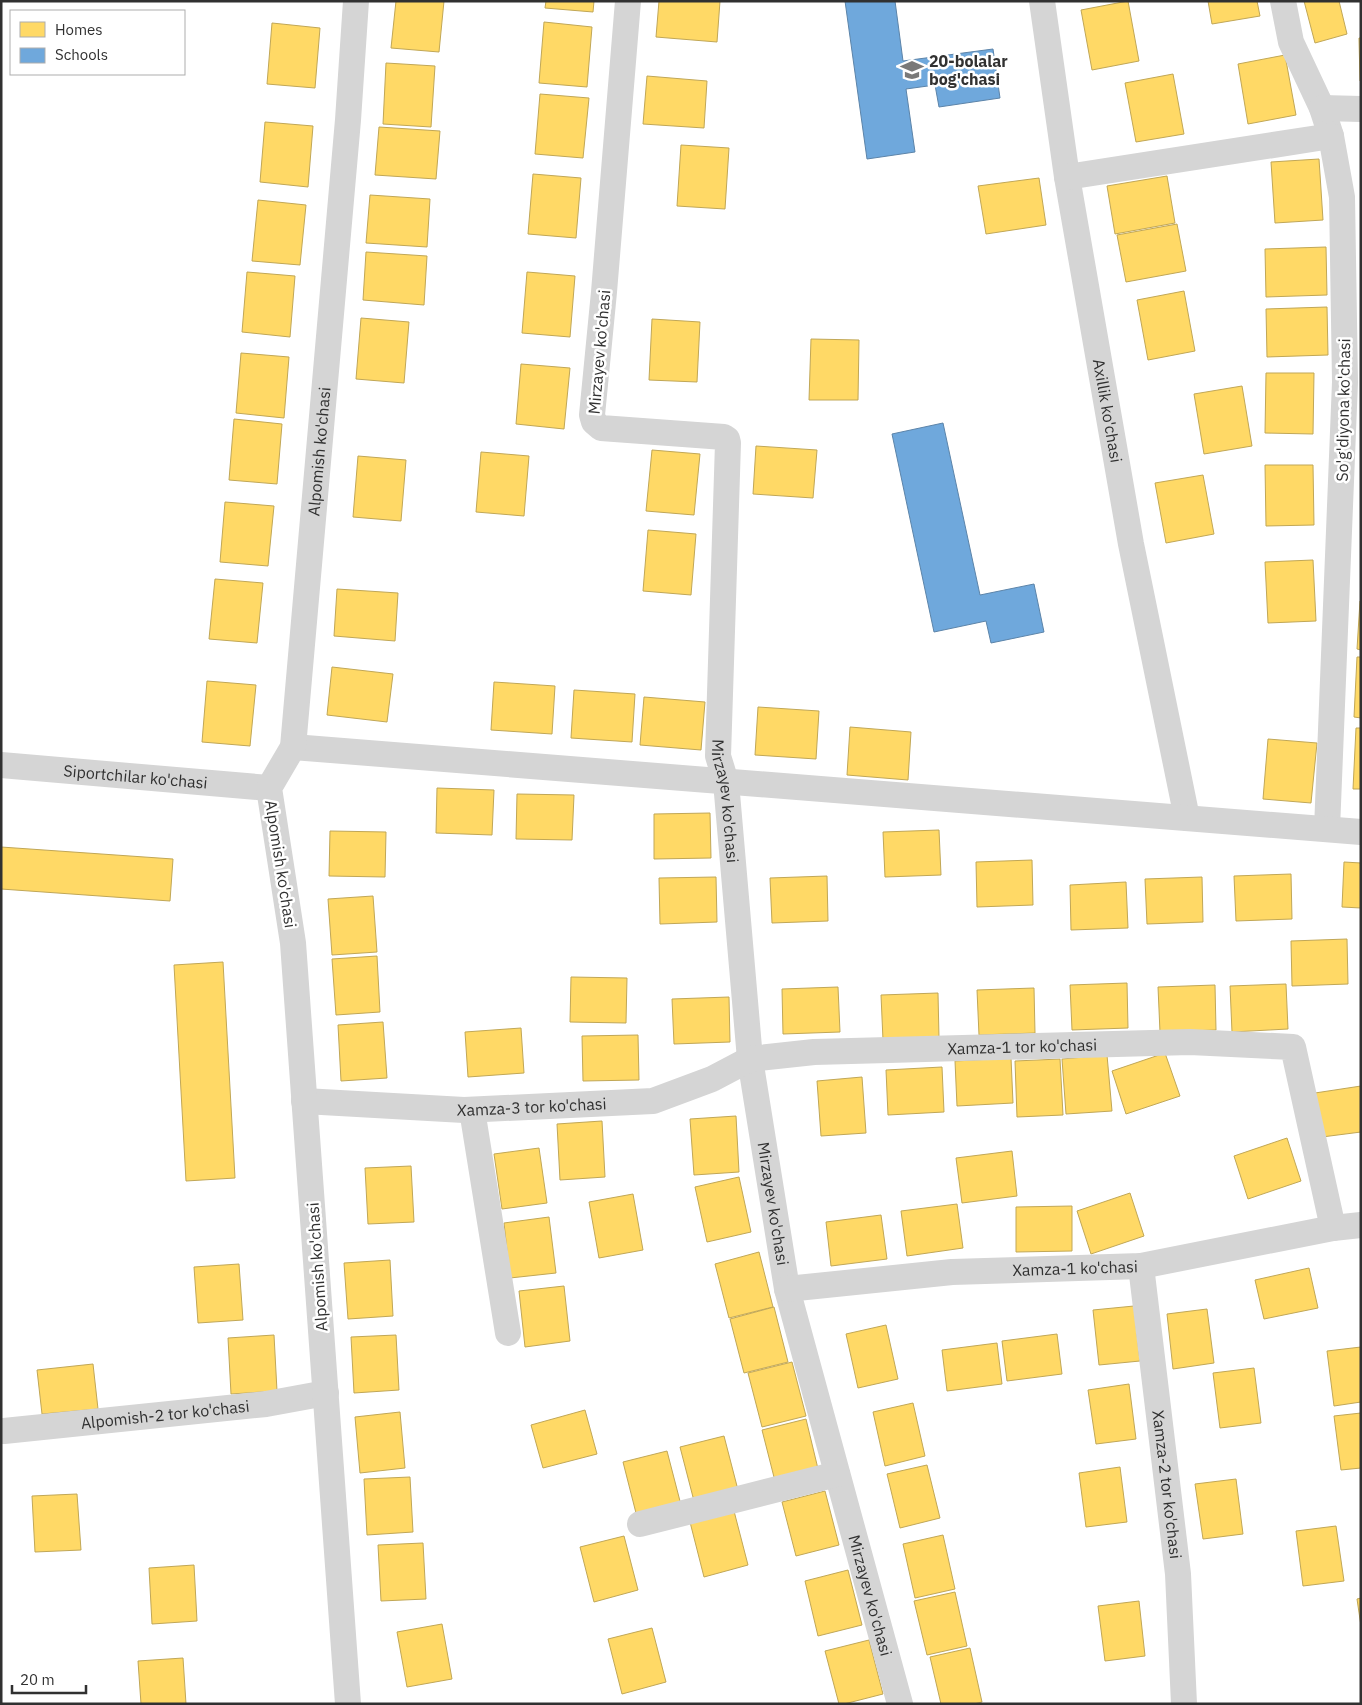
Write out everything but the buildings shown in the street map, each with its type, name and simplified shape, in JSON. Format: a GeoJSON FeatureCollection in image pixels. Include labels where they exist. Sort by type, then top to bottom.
{"type":"FeatureCollection","features":[{"type":"Feature","properties":{"kind":"street","name":"Alpomish ko'chasi"},"geometry":{"type":"LineString","coordinates":[[348,1704],[293,943],[270,788],[293,747],[348,120],[356,1]]}},
{"type":"Feature","properties":{"kind":"street","name":"Mirzayev ko'chasi"},"geometry":{"type":"LineString","coordinates":[[628,1],[592,415],[594,422],[601,428],[724,437],[727,439],[718,756],[726,782],[750,1059],[786,1288],[900,1704]]}},
{"type":"Feature","properties":{"kind":"street","name":"Axillik ko'chasi"},"geometry":{"type":"LineString","coordinates":[[1042,1],[1067,177],[1131,544],[1187,818]]}},
{"type":"Feature","properties":{"kind":"street","name":"So'g'diyona ko'chasi"},"geometry":{"type":"LineString","coordinates":[[1283,1],[1291,42],[1322,108],[1331,136],[1342,197],[1345,382],[1327,829]]}},
{"type":"Feature","properties":{"kind":"street"},"geometry":{"type":"LineString","coordinates":[[1322,108],[1361,108]]}},
{"type":"Feature","properties":{"kind":"street"},"geometry":{"type":"LineString","coordinates":[[1067,177],[1331,136]]}},
{"type":"Feature","properties":{"kind":"street"},"geometry":{"type":"LineString","coordinates":[[293,747],[1361,832]]}},
{"type":"Feature","properties":{"kind":"street","name":"Siportchilar ko'chasi"},"geometry":{"type":"LineString","coordinates":[[1,765],[270,788]]}},
{"type":"Feature","properties":{"kind":"street","name":"Xamza-1 tor ko'chasi"},"geometry":{"type":"LineString","coordinates":[[750,1059],[814,1052],[1190,1042],[1293,1047],[1333,1228]]}},
{"type":"Feature","properties":{"kind":"street","name":"Xamza-3 tor ko'chasi"},"geometry":{"type":"LineString","coordinates":[[304,1101],[472,1110],[653,1100],[712,1079],[750,1059]]}},
{"type":"Feature","properties":{"kind":"street"},"geometry":{"type":"LineString","coordinates":[[472,1110],[508,1333]]}},
{"type":"Feature","properties":{"kind":"street","name":"Xamza-1 ko'chasi"},"geometry":{"type":"LineString","coordinates":[[786,1288],[952,1272],[1141,1266],[1361,1224]]}},
{"type":"Feature","properties":{"kind":"street","name":"Xamza-2 tor ko'chasi"},"geometry":{"type":"LineString","coordinates":[[1141,1266],[1178,1574],[1184,1704]]}},
{"type":"Feature","properties":{"kind":"street","name":"Alpomish-2 tor ko'chasi"},"geometry":{"type":"LineString","coordinates":[[4,1431],[266,1404],[326,1392]]}},
{"type":"Feature","properties":{"kind":"street"},"geometry":{"type":"LineString","coordinates":[[640,1524],[837,1474]]}},
{"type":"Feature","properties":{"kind":"place","name":"20-bolalar bog'chasi"},"geometry":{"type":"Point","coordinates":[912,70]}}]}
